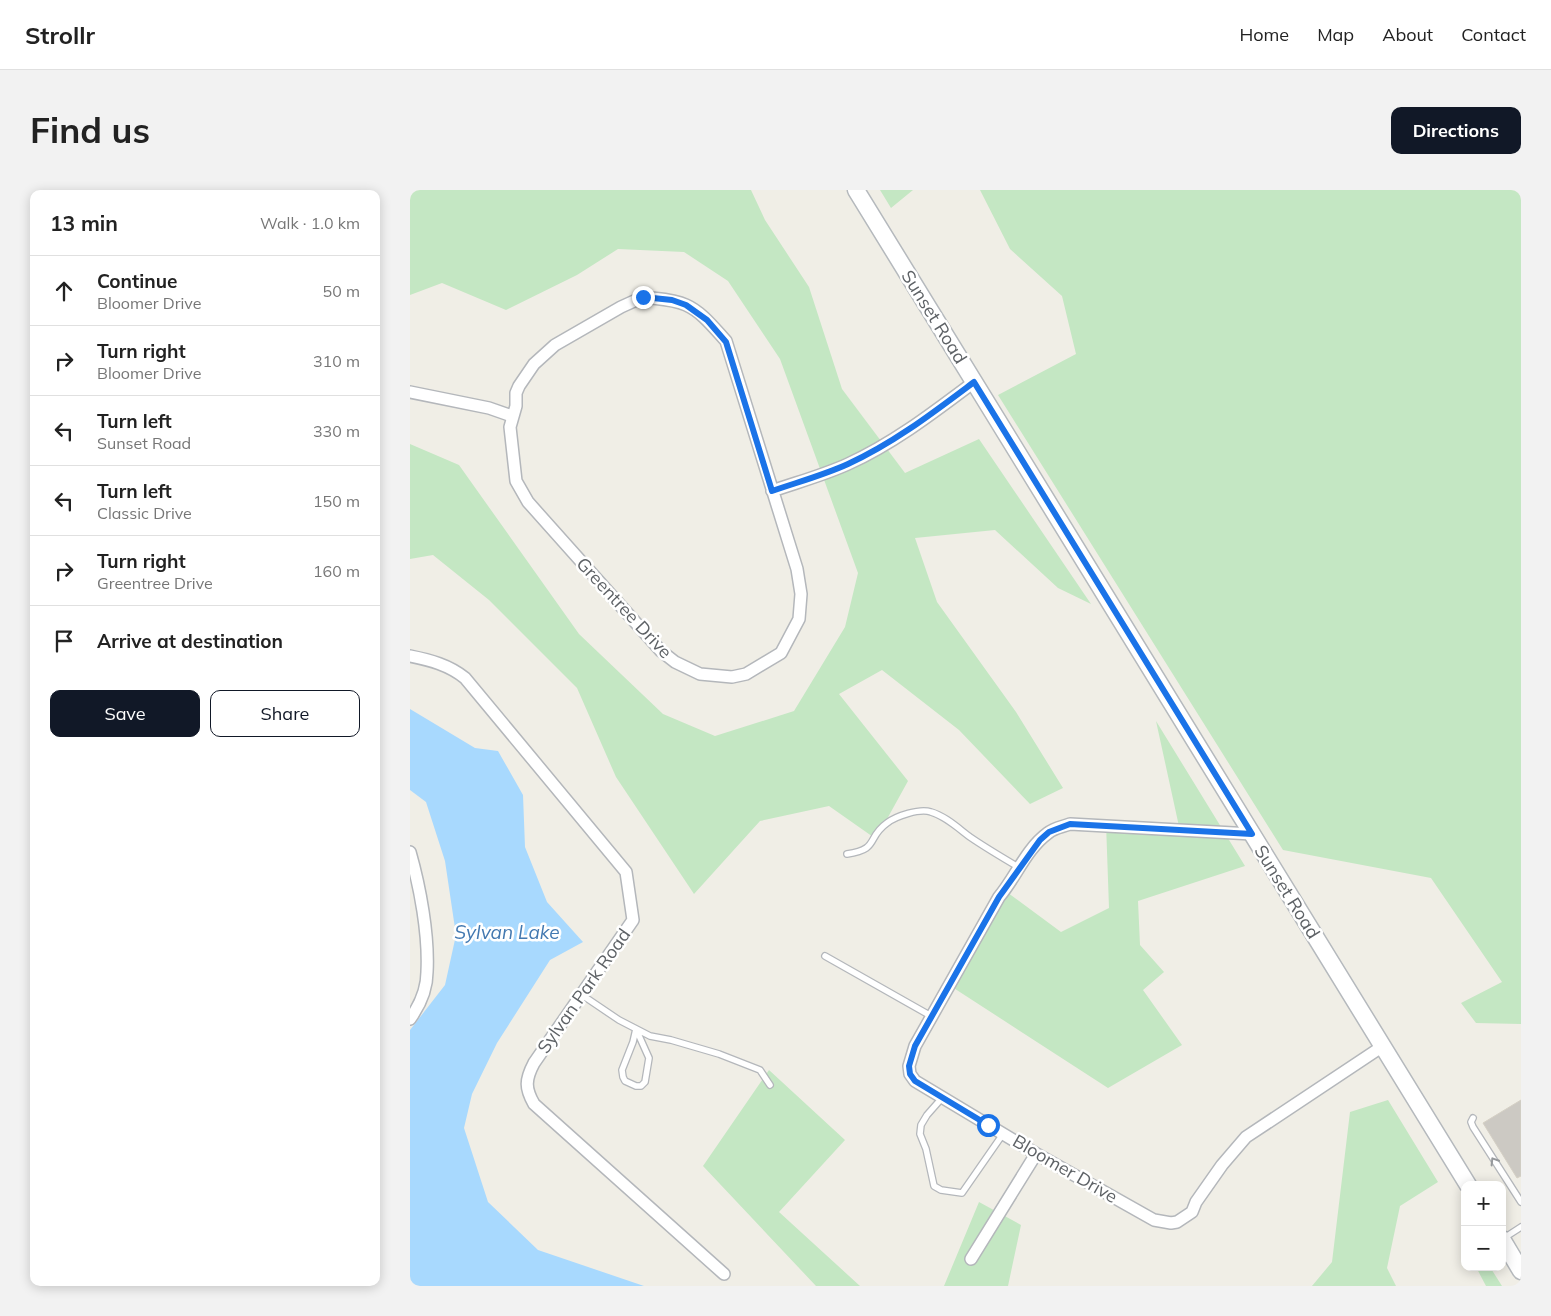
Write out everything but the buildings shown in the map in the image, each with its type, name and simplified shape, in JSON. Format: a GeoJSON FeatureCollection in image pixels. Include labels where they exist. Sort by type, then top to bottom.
{"type":"FeatureCollection","features":[{"type":"Feature","properties":{"kind":"street","name":"Sunset Road"},"geometry":{"type":"LineString","coordinates":[[856,190],[1466,1181]]}},
{"type":"Feature","properties":{"kind":"street","name":"Greentree Drive"},"geometry":{"type":"LineString","coordinates":[[643,297],[672,300],[686,305],[707,320],[726,342],[797,569],[801,594],[799,619],[781,653],[746,674],[732,677],[700,674],[675,662],[661,651],[528,502],[516,481],[510,427],[512,416],[516,406],[516,393],[534,364],[555,345],[621,306],[643,297]]}},
{"type":"Feature","properties":{"kind":"street"},"geometry":{"type":"LineString","coordinates":[[772,491],[823,474],[859,459],[914,428],[974,382]]}},
{"type":"Feature","properties":{"kind":"street"},"geometry":{"type":"LineString","coordinates":[[410,392],[492,409],[512,416]]}},
{"type":"Feature","properties":{"kind":"street","name":"Sylvan Park Road"},"geometry":{"type":"LineString","coordinates":[[410,656],[455,670],[465,678],[626,872],[633,920],[532,1068],[526,1084],[534,1104],[724,1274]]}},
{"type":"Feature","properties":{"kind":"street","name":"Bloomer Drive"},"geometry":{"type":"LineString","coordinates":[[1252,834],[1070,824],[1049,832],[1032,850],[999,897],[952,983],[942,996],[911,1057],[910,1074],[915,1081],[942,1098],[1036,1154],[1154,1220],[1178,1222],[1192,1212],[1196,1202],[1222,1165],[1246,1137],[1383,1046]]}},
{"type":"Feature","properties":{"kind":"street"},"geometry":{"type":"LineString","coordinates":[[410,852],[422,909],[427,973],[422,997],[410,1018]]}},
{"type":"Feature","properties":{"kind":"street"},"geometry":{"type":"LineString","coordinates":[[972,1259],[1036,1154]]}},
{"type":"Feature","properties":{"kind":"street"},"geometry":{"type":"LineString","coordinates":[[1506,1246],[1521,1271]]}},
{"type":"Feature","properties":{"kind":"lane"},"geometry":{"type":"LineString","coordinates":[[847,854],[869,848],[880,830],[892,819],[912,813],[929,811],[941,816],[1020,868]]}},
{"type":"Feature","properties":{"kind":"lane"},"geometry":{"type":"LineString","coordinates":[[825,956],[932,1016]]}},
{"type":"Feature","properties":{"kind":"lane"},"geometry":{"type":"LineString","coordinates":[[582,995],[650,1036],[680,1042],[760,1070],[770,1085]]}},
{"type":"Feature","properties":{"kind":"lane"},"geometry":{"type":"LineString","coordinates":[[636,1029],[649,1058],[645,1082],[641,1086],[625,1081],[622,1070],[636,1029]]}},
{"type":"Feature","properties":{"kind":"lane"},"geometry":{"type":"LineString","coordinates":[[942,1098],[927,1115],[921,1125],[920,1134],[926,1149],[934,1186],[941,1190],[962,1194],[1004,1134]]}},
{"type":"Feature","properties":{"kind":"lane"},"geometry":{"type":"LineString","coordinates":[[1473,1118],[1473,1127],[1521,1202]]}},
{"type":"Feature","properties":{"kind":"lane"},"geometry":{"type":"LineString","coordinates":[[1506,1236],[1521,1227]]}},
{"type":"Feature","properties":{"kind":"green space"},"geometry":{"type":"Polygon","coordinates":[[[410,190],[751,190],[765,220],[809,287],[842,389],[905,473],[979,439],[1091,604],[1058,588],[995,530],[915,538],[937,602],[1016,712],[1063,788],[1030,804],[959,730],[882,670],[839,694],[908,781],[876,839],[829,806],[760,821],[694,894],[616,777],[577,688],[489,600],[433,555],[410,559],[410,444],[459,465],[579,634],[663,714],[715,736],[794,711],[845,627],[858,573],[780,359],[728,281],[684,252],[618,249],[577,275],[506,310],[442,283],[410,295],[410,190]]]}},
{"type":"Feature","properties":{"kind":"green space"},"geometry":{"type":"Polygon","coordinates":[[[880,190],[913,190],[891,208],[880,190]]]}},
{"type":"Feature","properties":{"kind":"green space"},"geometry":{"type":"Polygon","coordinates":[[[980,190],[1521,190],[1521,1024],[1476,1023],[1461,1003],[1502,982],[1431,878],[1283,850],[998,395],[1076,354],[1062,296],[1010,249],[980,190]]]}},
{"type":"Feature","properties":{"kind":"green space"},"geometry":{"type":"Polygon","coordinates":[[[1156,721],[1245,866],[1138,901],[1140,945],[1164,972],[1143,990],[1182,1045],[1108,1088],[949,985],[1004,890],[1061,932],[1109,908],[1106,823],[1180,831],[1156,721]]]}},
{"type":"Feature","properties":{"kind":"green space"},"geometry":{"type":"Polygon","coordinates":[[[769,1070],[845,1140],[779,1212],[860,1286],[816,1286],[703,1166],[769,1070]]]}},
{"type":"Feature","properties":{"kind":"green space"},"geometry":{"type":"Polygon","coordinates":[[[1388,1100],[1438,1182],[1400,1206],[1387,1268],[1396,1286],[1312,1286],[1332,1262],[1350,1112],[1388,1100]]]}},
{"type":"Feature","properties":{"kind":"green space"},"geometry":{"type":"Polygon","coordinates":[[[979,1202],[1021,1225],[1008,1286],[944,1286],[979,1202]]]}},
{"type":"Feature","properties":{"kind":"green space"},"geometry":{"type":"Polygon","coordinates":[[[1478,1271],[1493,1271],[1502,1286],[1486,1286],[1478,1271]]]}},
{"type":"Feature","properties":{"kind":"water","name":"Sylvan Lake"},"geometry":{"type":"Polygon","coordinates":[[[410,709],[475,748],[498,751],[523,795],[525,847],[547,902],[583,942],[550,960],[497,1043],[472,1094],[464,1128],[488,1202],[538,1250],[644,1286],[410,1286],[410,1030],[445,985],[456,935],[445,861],[426,802],[410,790],[410,709]]]}},
{"type":"Feature","properties":{"kind":"route"},"geometry":{"type":"LineString","coordinates":[[643,297],[672,300],[686,305],[707,320],[726,342],[772,491],[850,464],[914,428],[974,382],[1252,834],[1070,824],[1049,832],[1040,840],[1024,860],[985,921],[952,983],[942,996],[928,1021],[915,1046],[909,1066],[910,1074],[915,1081],[988,1125]]}}]}
